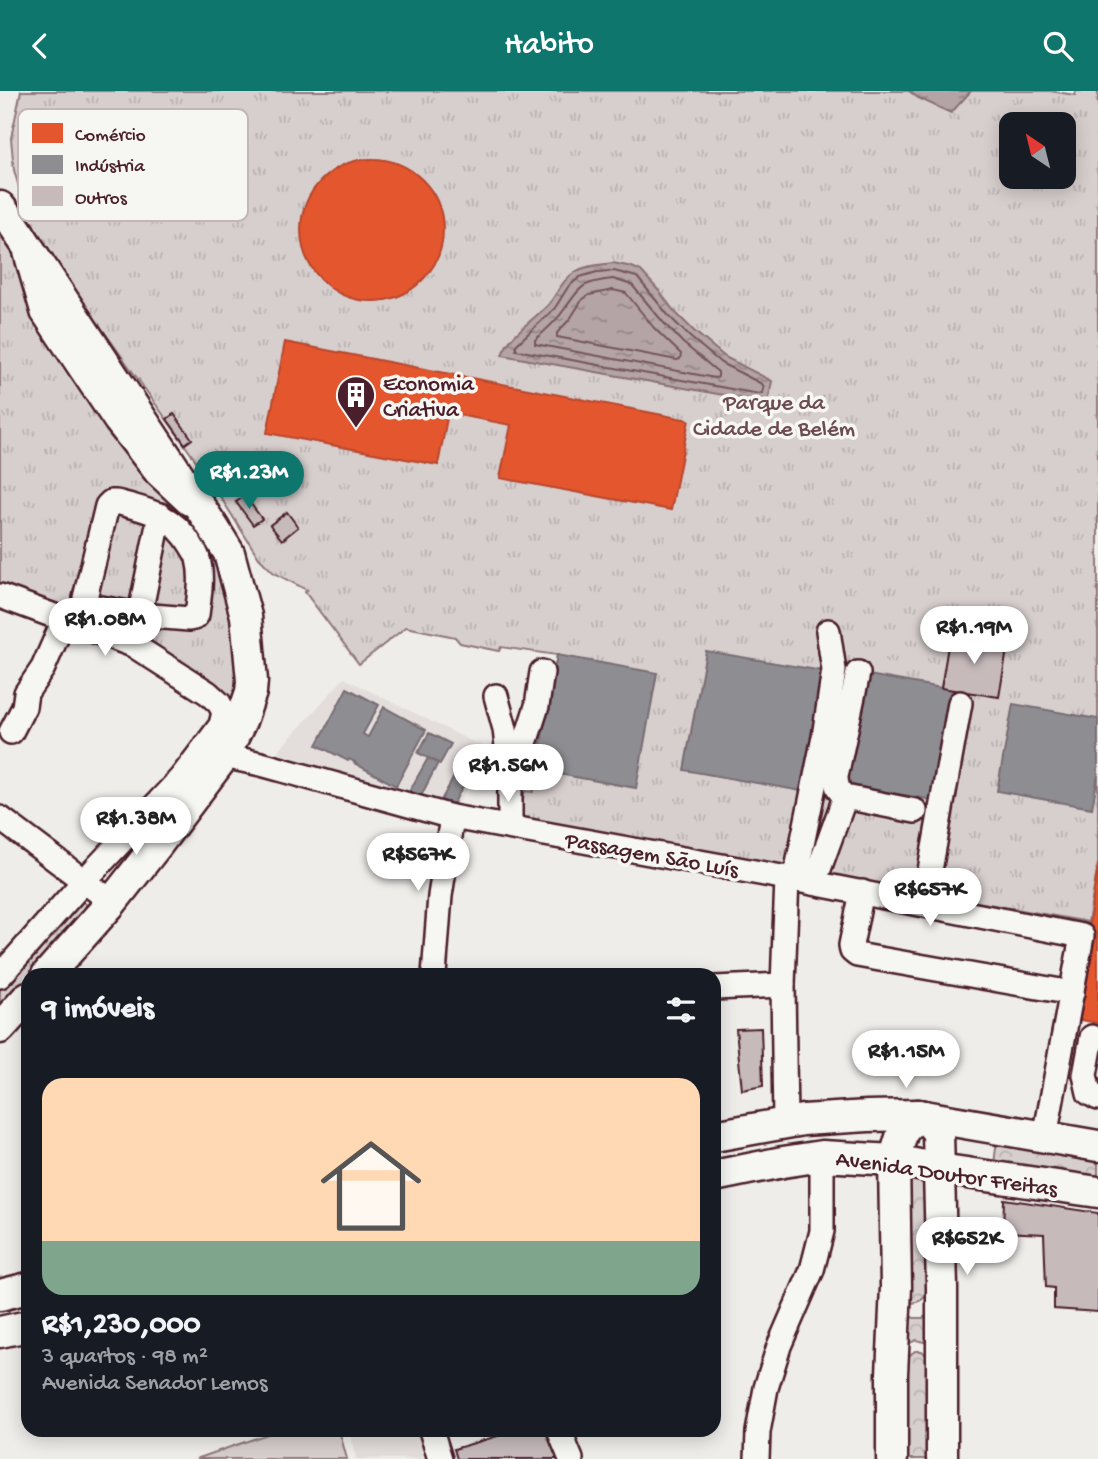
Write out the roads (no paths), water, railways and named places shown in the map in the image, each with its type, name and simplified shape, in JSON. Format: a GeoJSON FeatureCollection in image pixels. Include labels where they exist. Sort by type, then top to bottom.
{"type":"FeatureCollection","features":[{"type":"Feature","properties":{"kind":"main road"},"geometry":{"type":"LineString","coordinates":[[1,204],[229,553],[246,616],[252,681],[241,721],[224,756],[112,902],[53,968]]}},
{"type":"Feature","properties":{"kind":"main road"},"geometry":{"type":"LineString","coordinates":[[0,1028],[21,1007]]}},
{"type":"Feature","properties":{"kind":"main road"},"geometry":{"type":"LineString","coordinates":[[892,1459],[896,1287],[894,1160],[903,1131],[921,1116],[938,1133],[942,1287],[942,1459]]}},
{"type":"Feature","properties":{"kind":"main road","name":"Avenida Doutor Freitas"},"geometry":{"type":"LineString","coordinates":[[721,1135],[803,1120],[921,1116],[1098,1146]]}},
{"type":"Feature","properties":{"kind":"main road"},"geometry":{"type":"LineString","coordinates":[[989,1177],[990,1128]]}},
{"type":"Feature","properties":{"kind":"main road","name":"Avenida Doutor Freitas"},"geometry":{"type":"LineString","coordinates":[[721,1174],[783,1161],[822,1156],[894,1160],[1098,1192]]}},
{"type":"Feature","properties":{"kind":"main road"},"geometry":{"type":"LineString","coordinates":[[896,1287],[903,1304],[916,1313],[923,1312],[932,1305],[942,1287]]}},
{"type":"Feature","properties":{"kind":"main road"},"geometry":{"type":"LineString","coordinates":[[0,1332],[21,1328]]}},
{"type":"Feature","properties":{"kind":"main road"},"geometry":{"type":"LineString","coordinates":[[892,1374],[902,1354],[909,1347],[918,1345],[925,1346],[933,1354],[942,1373]]}},
{"type":"Feature","properties":{"kind":"street"},"geometry":{"type":"LineString","coordinates":[[111,502],[160,515],[187,538],[198,557],[200,581],[197,615],[189,619],[140,615],[90,606],[85,598],[107,506],[111,502]]}},
{"type":"Feature","properties":{"kind":"street"},"geometry":{"type":"LineString","coordinates":[[133,645],[160,515]]}},
{"type":"Feature","properties":{"kind":"street"},"geometry":{"type":"LineString","coordinates":[[0,596],[133,645],[208,694],[219,703],[224,712],[221,725],[181,778],[0,976]]}},
{"type":"Feature","properties":{"kind":"street"},"geometry":{"type":"LineString","coordinates":[[11,732],[24,707],[26,693],[43,669],[64,620]]}},
{"type":"Feature","properties":{"kind":"street"},"geometry":{"type":"LineString","coordinates":[[785,1122],[783,985],[834,670],[828,631]]}},
{"type":"Feature","properties":{"kind":"street"},"geometry":{"type":"LineString","coordinates":[[510,774],[526,740],[537,706],[542,672]]}},
{"type":"Feature","properties":{"kind":"street"},"geometry":{"type":"LineString","coordinates":[[858,674],[836,776],[838,790],[845,797],[915,811]]}},
{"type":"Feature","properties":{"kind":"street"},"geometry":{"type":"LineString","coordinates":[[496,696],[505,729],[510,774],[510,827]]}},
{"type":"Feature","properties":{"kind":"street"},"geometry":{"type":"LineString","coordinates":[[924,904],[960,703]]}},
{"type":"Feature","properties":{"kind":"street","name":"Passagem São Luís"},"geometry":{"type":"LineString","coordinates":[[224,756],[452,817],[862,892],[1082,936],[1072,993]]}},
{"type":"Feature","properties":{"kind":"street"},"geometry":{"type":"LineString","coordinates":[[798,880],[845,797]]}},
{"type":"Feature","properties":{"kind":"street"},"geometry":{"type":"LineString","coordinates":[[435,968],[440,896],[452,817]]}},
{"type":"Feature","properties":{"kind":"street"},"geometry":{"type":"LineString","coordinates":[[0,818],[112,902]]}},
{"type":"Feature","properties":{"kind":"street"},"geometry":{"type":"LineString","coordinates":[[862,892],[851,944],[852,951],[857,955],[1072,993],[1045,1137]]}},
{"type":"Feature","properties":{"kind":"street"},"geometry":{"type":"LineString","coordinates":[[721,988],[783,985]]}},
{"type":"Feature","properties":{"kind":"street"},"geometry":{"type":"LineString","coordinates":[[1091,1037],[1085,1075],[1090,1093],[1098,1098]]}},
{"type":"Feature","properties":{"kind":"street"},"geometry":{"type":"LineString","coordinates":[[757,1459],[758,1432],[766,1388],[779,1346],[812,1270],[822,1231],[822,1156]]}},
{"type":"Feature","properties":{"kind":"street"},"geometry":{"type":"LineString","coordinates":[[433,1437],[440,1459]]}},
{"type":"Feature","properties":{"kind":"street"},"geometry":{"type":"LineString","coordinates":[[562,1437],[571,1459]]}},
{"type":"Feature","properties":{"kind":"water"},"geometry":{"type":"Polygon","coordinates":[[[909,91],[971,91],[951,113],[909,91]]]}},
{"type":"Feature","properties":{"kind":"water"},"geometry":{"type":"Polygon","coordinates":[[[613,263],[641,271],[694,331],[725,357],[772,381],[768,403],[502,355],[510,341],[547,306],[570,276],[584,268],[613,263]]]}},
{"type":"Feature","properties":{"kind":"place","name":"Economia Criativa"},"geometry":{"type":"Point","coordinates":[356,429]}},
{"type":"Feature","properties":{"kind":"park label","name":"Parque da Cidade de Belém"},"geometry":{"type":"Point","coordinates":[774,414]}}]}
